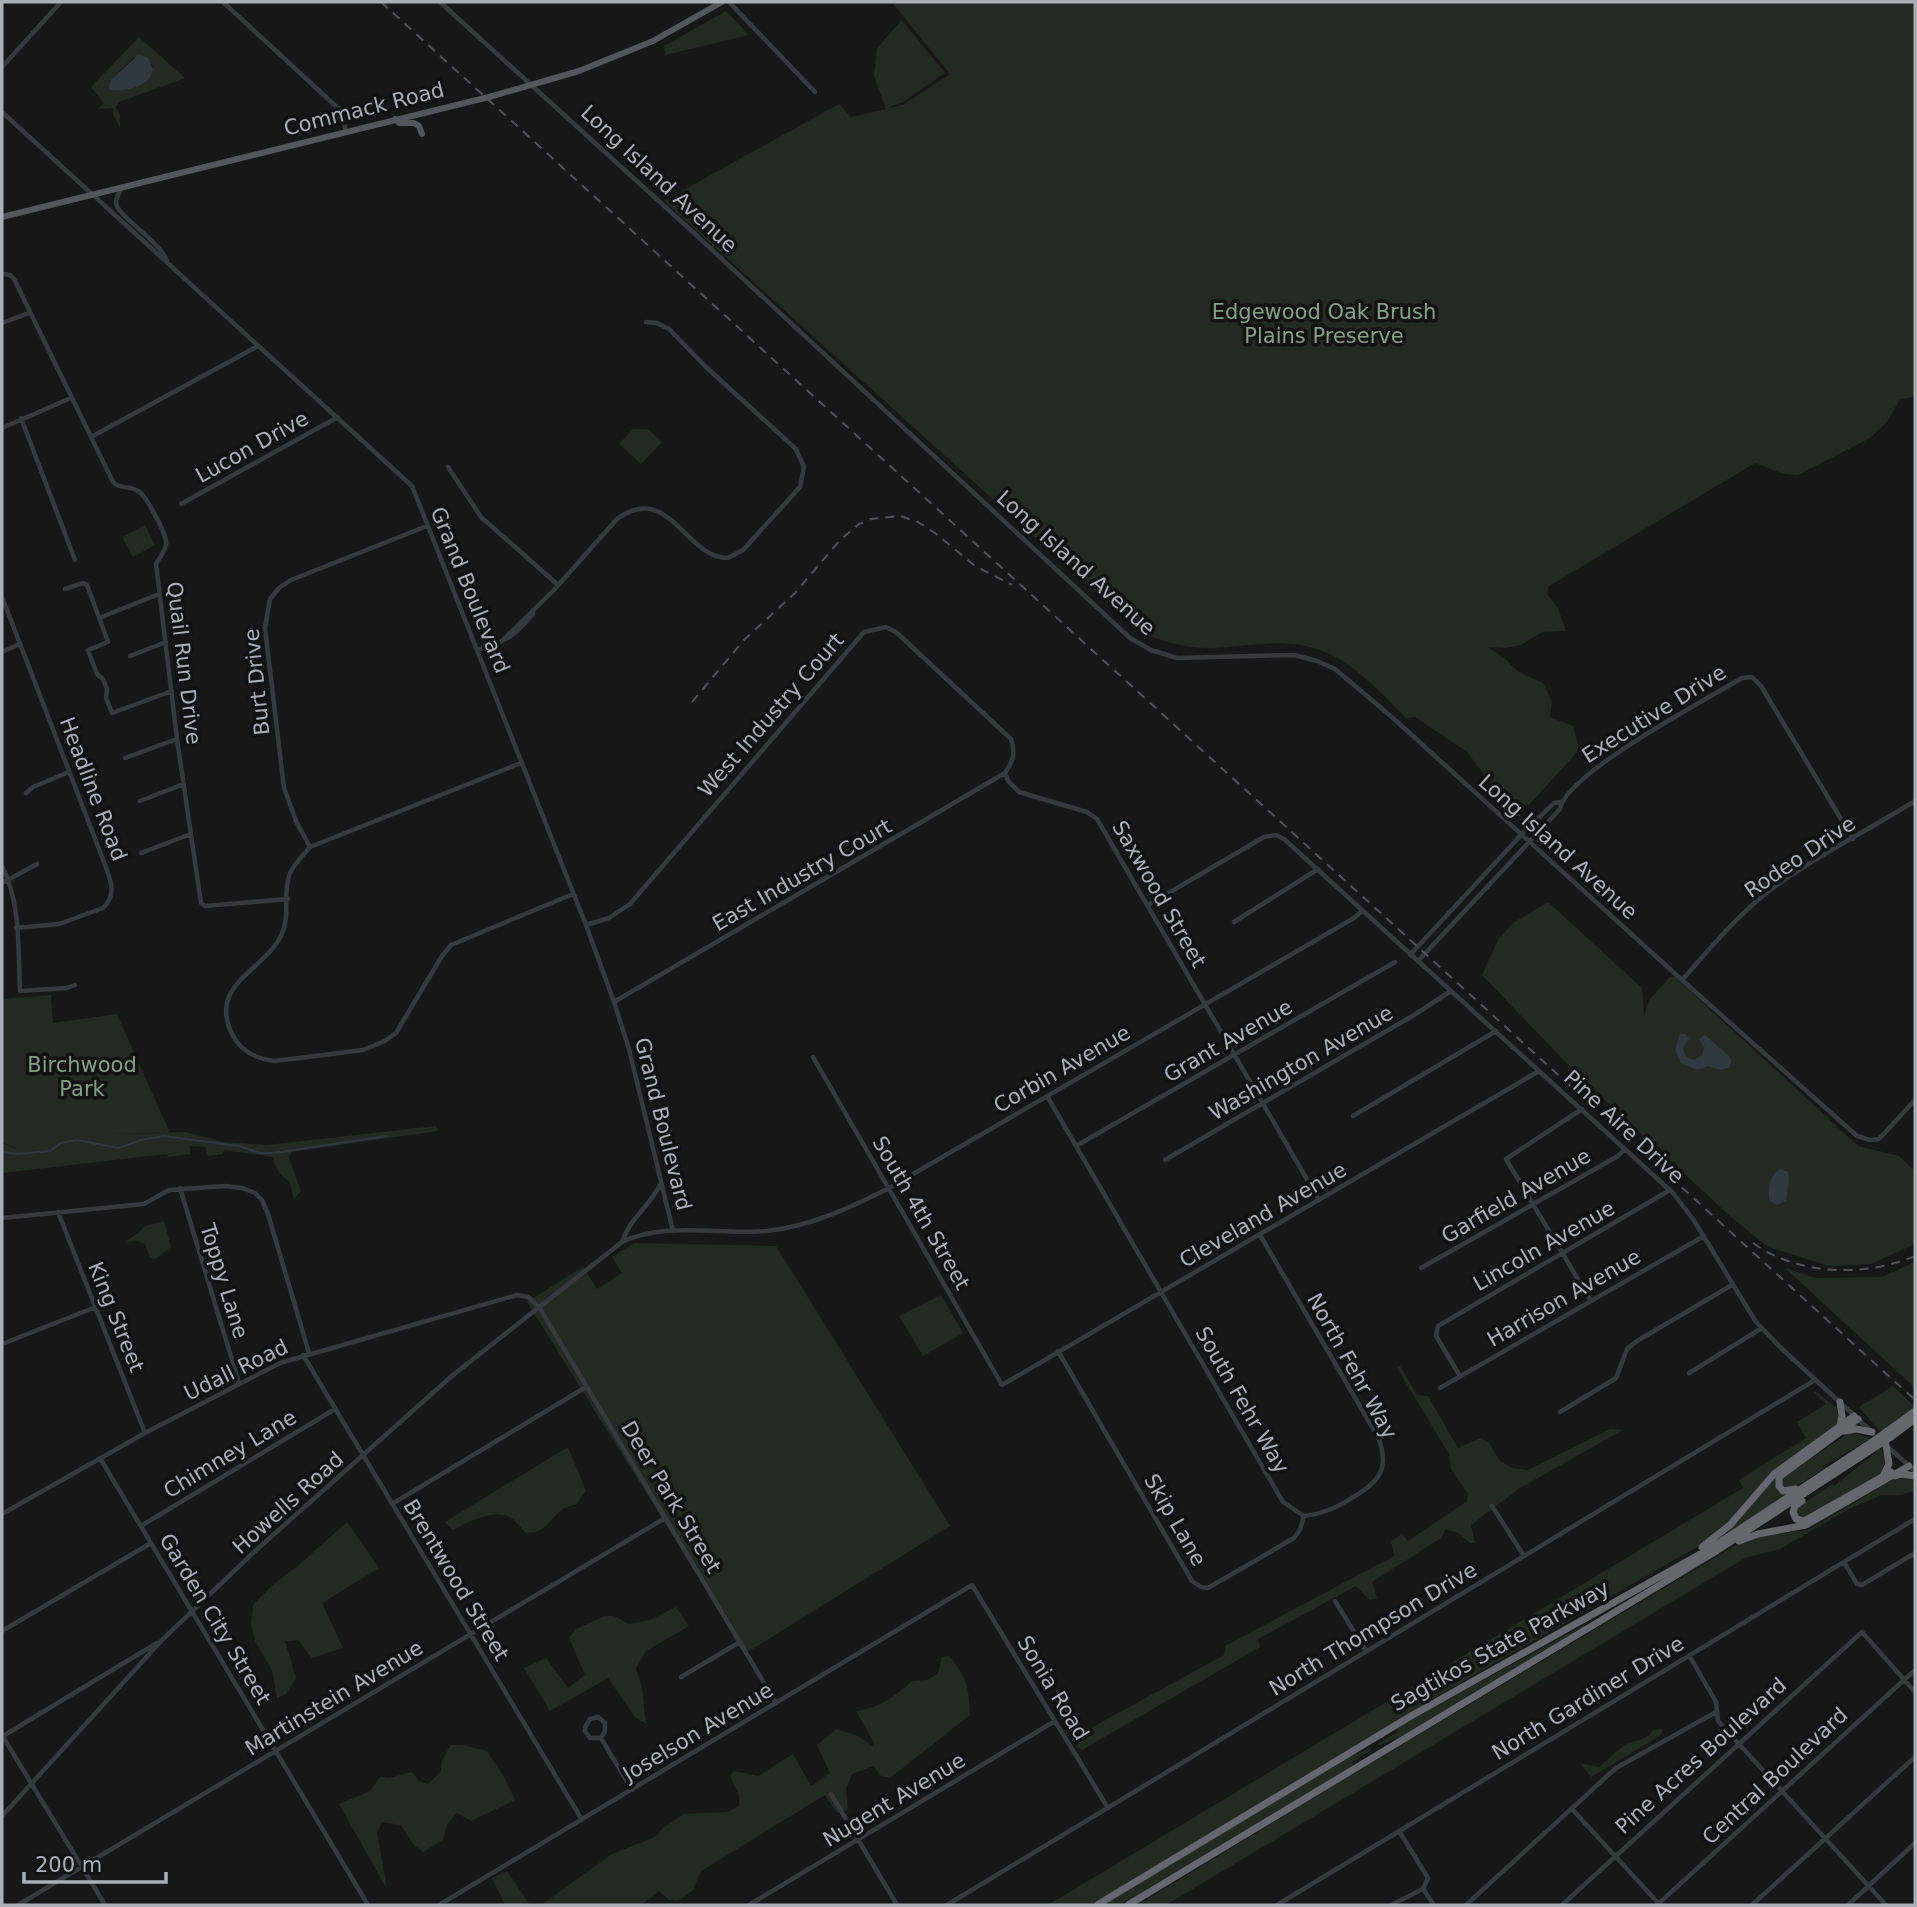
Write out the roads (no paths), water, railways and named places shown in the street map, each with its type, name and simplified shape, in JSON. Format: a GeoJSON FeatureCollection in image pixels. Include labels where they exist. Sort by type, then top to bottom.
{"type":"FeatureCollection","features":[{"type":"Feature","properties":{"kind":"highway"},"geometry":{"type":"LineString","coordinates":[[1840,1402],[1840,1429]]}},
{"type":"Feature","properties":{"kind":"highway","name":"Sagtikos State Parkway"},"geometry":{"type":"LineString","coordinates":[[1128,1905],[1713,1553],[1868,1449],[1915,1412]]}},
{"type":"Feature","properties":{"kind":"highway"},"geometry":{"type":"LineString","coordinates":[[1821,1480],[1790,1491],[1783,1491],[1778,1483],[1784,1473],[1856,1417]]}},
{"type":"Feature","properties":{"kind":"highway","name":"Sagtikos State Parkway"},"geometry":{"type":"LineString","coordinates":[[1889,1434],[1915,1419]]}},
{"type":"Feature","properties":{"kind":"highway"},"geometry":{"type":"LineString","coordinates":[[1664,1574],[1724,1531],[1768,1479],[1840,1429],[1872,1432]]}},
{"type":"Feature","properties":{"kind":"highway"},"geometry":{"type":"LineString","coordinates":[[1882,1480],[1889,1464],[1886,1445]]}},
{"type":"Feature","properties":{"kind":"highway"},"geometry":{"type":"LineString","coordinates":[[1821,1480],[1794,1508],[1793,1514],[1798,1520],[1809,1519],[1882,1480],[1911,1469]]}},
{"type":"Feature","properties":{"kind":"highway"},"geometry":{"type":"LineString","coordinates":[[1713,1553],[1758,1534],[1806,1525],[1882,1480],[1911,1469]]}},
{"type":"Feature","properties":{"kind":"highway","name":"Sagtikos State Parkway"},"geometry":{"type":"LineString","coordinates":[[1097,1905],[1411,1716],[1711,1548],[1821,1480]]}},
{"type":"Feature","properties":{"kind":"main road","name":"Commack Road"},"geometry":{"type":"LineString","coordinates":[[2,217],[489,97],[579,71],[628,53],[722,2]]}},
{"type":"Feature","properties":{"kind":"main road"},"geometry":{"type":"LineString","coordinates":[[395,119],[399,123],[414,123],[419,126],[422,134]]}},
{"type":"Feature","properties":{"kind":"street"},"geometry":{"type":"LineString","coordinates":[[2,67],[61,2]]}},
{"type":"Feature","properties":{"kind":"street"},"geometry":{"type":"LineString","coordinates":[[223,2],[340,110],[346,131]]}},
{"type":"Feature","properties":{"kind":"street","name":"Long Island Avenue"},"geometry":{"type":"LineString","coordinates":[[440,2],[1129,638],[1151,650],[1177,658],[1294,655],[1335,669],[1393,718],[1857,1136],[1870,1140],[1879,1139],[1915,1100]]}},
{"type":"Feature","properties":{"kind":"street"},"geometry":{"type":"LineString","coordinates":[[729,2],[815,92]]}},
{"type":"Feature","properties":{"kind":"street","name":"Grand Boulevard"},"geometry":{"type":"LineString","coordinates":[[2,112],[412,486],[614,1002],[629,1049],[673,1231]]}},
{"type":"Feature","properties":{"kind":"street"},"geometry":{"type":"LineString","coordinates":[[123,186],[116,199],[118,209],[161,249],[167,262]]}},
{"type":"Feature","properties":{"kind":"street","name":"Quail Run Drive"},"geometry":{"type":"LineString","coordinates":[[2,274],[10,275],[14,279],[115,484],[142,493],[166,536],[166,545],[156,564],[177,740],[201,903],[205,906],[288,899]]}},
{"type":"Feature","properties":{"kind":"street"},"geometry":{"type":"LineString","coordinates":[[2,323],[29,313]]}},
{"type":"Feature","properties":{"kind":"street"},"geometry":{"type":"LineString","coordinates":[[477,650],[513,637],[533,614],[533,610],[626,512],[636,509],[656,510],[665,514],[713,555],[728,558],[737,555],[800,487],[804,467],[796,449],[706,368],[669,329],[657,323],[646,322]]}},
{"type":"Feature","properties":{"kind":"street"},"geometry":{"type":"LineString","coordinates":[[91,437],[258,346]]}},
{"type":"Feature","properties":{"kind":"street"},"geometry":{"type":"LineString","coordinates":[[2,428],[71,398]]}},
{"type":"Feature","properties":{"kind":"street","name":"Lucon Drive"},"geometry":{"type":"LineString","coordinates":[[181,504],[338,417]]}},
{"type":"Feature","properties":{"kind":"street"},"geometry":{"type":"LineString","coordinates":[[20,418],[75,560]]}},
{"type":"Feature","properties":{"kind":"street"},"geometry":{"type":"LineString","coordinates":[[448,467],[481,517],[558,585]]}},
{"type":"Feature","properties":{"kind":"street","name":"Burt Drive"},"geometry":{"type":"LineString","coordinates":[[310,847],[296,821],[284,788],[265,631],[270,599],[279,588],[291,580],[427,526]]}},
{"type":"Feature","properties":{"kind":"street"},"geometry":{"type":"LineString","coordinates":[[65,589],[83,583],[87,585],[100,618],[108,642],[88,650],[97,674],[103,679],[107,689],[106,698],[112,713],[172,691]]}},
{"type":"Feature","properties":{"kind":"street"},"geometry":{"type":"LineString","coordinates":[[100,618],[159,594]]}},
{"type":"Feature","properties":{"kind":"street","name":"Headline Road"},"geometry":{"type":"LineString","coordinates":[[2,597],[113,892],[103,908],[59,924],[16,929]]}},
{"type":"Feature","properties":{"kind":"street","name":"West Industry Court"},"geometry":{"type":"LineString","coordinates":[[586,925],[608,918],[630,904],[864,632],[886,627],[896,632],[1001,728],[1011,739],[1015,750],[1013,762],[1005,773]]}},
{"type":"Feature","properties":{"kind":"street"},"geometry":{"type":"LineString","coordinates":[[130,656],[166,642]]}},
{"type":"Feature","properties":{"kind":"street"},"geometry":{"type":"LineString","coordinates":[[2,652],[20,644]]}},
{"type":"Feature","properties":{"kind":"street","name":"Executive Drive"},"geometry":{"type":"LineString","coordinates":[[1529,842],[1560,809],[1561,802],[1583,777],[1742,678],[1752,677],[1761,686],[1853,839]]}},
{"type":"Feature","properties":{"kind":"street"},"geometry":{"type":"LineString","coordinates":[[125,758],[177,740]]}},
{"type":"Feature","properties":{"kind":"street"},"geometry":{"type":"LineString","coordinates":[[522,763],[310,847],[291,872],[285,926],[281,935],[268,955],[246,972],[230,993],[227,1014],[233,1037],[248,1053],[260,1059],[275,1061],[363,1050],[385,1041],[396,1033],[442,956],[452,945],[573,894]]}},
{"type":"Feature","properties":{"kind":"street"},"geometry":{"type":"LineString","coordinates":[[26,793],[33,787],[69,772]]}},
{"type":"Feature","properties":{"kind":"street","name":"Saxwood Street"},"geometry":{"type":"LineString","coordinates":[[1005,773],[1008,781],[1019,792],[1087,812],[1097,818],[1320,1200]]}},
{"type":"Feature","properties":{"kind":"street","name":"East Industry Court"},"geometry":{"type":"LineString","coordinates":[[614,1002],[1005,773]]}},
{"type":"Feature","properties":{"kind":"street"},"geometry":{"type":"LineString","coordinates":[[140,801],[184,784]]}},
{"type":"Feature","properties":{"kind":"street","name":"Rodeo Drive"},"geometry":{"type":"LineString","coordinates":[[1682,980],[1734,923],[1765,895],[1915,801]]}},
{"type":"Feature","properties":{"kind":"street","name":"Executive Drive"},"geometry":{"type":"LineString","coordinates":[[1521,835],[1554,803],[1561,802]]}},
{"type":"Feature","properties":{"kind":"street"},"geometry":{"type":"LineString","coordinates":[[141,853],[191,834]]}},
{"type":"Feature","properties":{"kind":"street","name":"Pine Aire Drive"},"geometry":{"type":"LineString","coordinates":[[1147,905],[1268,835],[1278,835],[1284,839],[1670,1190],[1682,1203],[1762,1328],[1911,1469]]}},
{"type":"Feature","properties":{"kind":"street"},"geometry":{"type":"LineString","coordinates":[[1410,955],[1521,835]]}},
{"type":"Feature","properties":{"kind":"street"},"geometry":{"type":"LineString","coordinates":[[1418,961],[1529,842]]}},
{"type":"Feature","properties":{"kind":"street"},"geometry":{"type":"LineString","coordinates":[[2,883],[37,864]]}},
{"type":"Feature","properties":{"kind":"street"},"geometry":{"type":"LineString","coordinates":[[2,866],[15,904],[20,992],[75,985]]}},
{"type":"Feature","properties":{"kind":"street"},"geometry":{"type":"LineString","coordinates":[[1234,922],[1318,869]]}},
{"type":"Feature","properties":{"kind":"street","name":"Corbin Avenue"},"geometry":{"type":"LineString","coordinates":[[622,1242],[643,1234],[673,1231],[768,1231],[842,1212],[889,1188],[1206,1005],[1362,911]]}},
{"type":"Feature","properties":{"kind":"street","name":"Grant Avenue"},"geometry":{"type":"LineString","coordinates":[[1076,1146],[1395,962]]}},
{"type":"Feature","properties":{"kind":"street","name":"Washington Avenue"},"geometry":{"type":"LineString","coordinates":[[1165,1160],[1451,991]]}},
{"type":"Feature","properties":{"kind":"street"},"geometry":{"type":"LineString","coordinates":[[1353,1116],[1496,1031]]}},
{"type":"Feature","properties":{"kind":"street","name":"South 4th Street"},"geometry":{"type":"LineString","coordinates":[[813,1057],[1002,1385]]}},
{"type":"Feature","properties":{"kind":"street","name":"Cleveland Avenue"},"geometry":{"type":"LineString","coordinates":[[1002,1385],[1539,1071]]}},
{"type":"Feature","properties":{"kind":"street","name":"South Fehr Way"},"geometry":{"type":"LineString","coordinates":[[1047,1096],[1283,1502],[1304,1516]]}},
{"type":"Feature","properties":{"kind":"street"},"geometry":{"type":"LineString","coordinates":[[1582,1109],[1506,1159],[1591,1301]]}},
{"type":"Feature","properties":{"kind":"street","name":"Garfield Avenue"},"geometry":{"type":"LineString","coordinates":[[1421,1268],[1618,1156],[1625,1149]]}},
{"type":"Feature","properties":{"kind":"street"},"geometry":{"type":"LineString","coordinates":[[622,1242],[628,1225],[652,1201],[662,1181]]}},
{"type":"Feature","properties":{"kind":"street"},"geometry":{"type":"LineString","coordinates":[[2,1219],[144,1204],[170,1190],[180,1188],[242,1188],[255,1193],[262,1200],[268,1214],[309,1353]]}},
{"type":"Feature","properties":{"kind":"street","name":"Toppy Lane"},"geometry":{"type":"LineString","coordinates":[[180,1188],[239,1384]]}},
{"type":"Feature","properties":{"kind":"street","name":"Lincoln Avenue"},"geometry":{"type":"LineString","coordinates":[[1460,1376],[1436,1336],[1438,1326],[1670,1190]]}},
{"type":"Feature","properties":{"kind":"street","name":"King Street"},"geometry":{"type":"LineString","coordinates":[[58,1212],[145,1433]]}},
{"type":"Feature","properties":{"kind":"street","name":"North Fehr Way"},"geometry":{"type":"LineString","coordinates":[[1260,1235],[1378,1437],[1384,1457],[1380,1474],[1367,1489],[1332,1510],[1304,1516]]}},
{"type":"Feature","properties":{"kind":"street","name":"Harrison Avenue"},"geometry":{"type":"LineString","coordinates":[[1440,1388],[1704,1236]]}},
{"type":"Feature","properties":{"kind":"street","name":"Howells Road"},"geometry":{"type":"LineString","coordinates":[[2,1816],[162,1640],[254,1552],[453,1375],[622,1242]]}},
{"type":"Feature","properties":{"kind":"street"},"geometry":{"type":"LineString","coordinates":[[1560,1412],[1616,1378],[1627,1349],[1637,1340],[1732,1285]]}},
{"type":"Feature","properties":{"kind":"street","name":"Udall Road"},"geometry":{"type":"LineString","coordinates":[[2,1514],[145,1433],[239,1384],[303,1355],[517,1295],[528,1297],[538,1307]]}},
{"type":"Feature","properties":{"kind":"street"},"geometry":{"type":"LineString","coordinates":[[2,1344],[96,1307]]}},
{"type":"Feature","properties":{"kind":"street","name":"Deer Park Street"},"geometry":{"type":"LineString","coordinates":[[538,1307],[776,1703]]}},
{"type":"Feature","properties":{"kind":"street"},"geometry":{"type":"LineString","coordinates":[[1689,1373],[1762,1328]]}},
{"type":"Feature","properties":{"kind":"street","name":"Skip Lane"},"geometry":{"type":"LineString","coordinates":[[1058,1351],[1192,1581],[1208,1588],[1286,1544],[1300,1530],[1304,1516]]}},
{"type":"Feature","properties":{"kind":"street","name":"Brentwood Street"},"geometry":{"type":"LineString","coordinates":[[303,1355],[582,1820]]}},
{"type":"Feature","properties":{"kind":"street","name":"North Thompson Drive"},"geometry":{"type":"LineString","coordinates":[[947,1905],[1815,1380]]}},
{"type":"Feature","properties":{"kind":"street"},"geometry":{"type":"LineString","coordinates":[[392,1504],[586,1387]]}},
{"type":"Feature","properties":{"kind":"street","name":"Chimney Lane"},"geometry":{"type":"LineString","coordinates":[[141,1526],[335,1409]]}},
{"type":"Feature","properties":{"kind":"street","name":"Garden City Street"},"geometry":{"type":"LineString","coordinates":[[100,1458],[368,1905]]}},
{"type":"Feature","properties":{"kind":"street"},"geometry":{"type":"LineString","coordinates":[[1492,1506],[1524,1556]]}},
{"type":"Feature","properties":{"kind":"street","name":"Martinstein Avenue"},"geometry":{"type":"LineString","coordinates":[[18,1905],[665,1518]]}},
{"type":"Feature","properties":{"kind":"street","name":"North Gardiner Drive"},"geometry":{"type":"LineString","coordinates":[[1277,1905],[1915,1519]]}},
{"type":"Feature","properties":{"kind":"street"},"geometry":{"type":"LineString","coordinates":[[2,1631],[151,1543]]}},
{"type":"Feature","properties":{"kind":"street"},"geometry":{"type":"LineString","coordinates":[[1844,1562],[1857,1584],[1862,1585],[1915,1553]]}},
{"type":"Feature","properties":{"kind":"street","name":"Joselson Avenue"},"geometry":{"type":"LineString","coordinates":[[439,1905],[972,1585]]}},
{"type":"Feature","properties":{"kind":"street","name":"Sonia Road"},"geometry":{"type":"LineString","coordinates":[[972,1585],[1108,1808]]}},
{"type":"Feature","properties":{"kind":"street"},"geometry":{"type":"LineString","coordinates":[[1335,1601],[1366,1651]]}},
{"type":"Feature","properties":{"kind":"street","name":"Pine Acres Boulevard"},"geometry":{"type":"LineString","coordinates":[[1562,1905],[1862,1632],[1904,1679]]}},
{"type":"Feature","properties":{"kind":"street"},"geometry":{"type":"LineString","coordinates":[[105,1905],[2,1736],[162,1640]]}},
{"type":"Feature","properties":{"kind":"street"},"geometry":{"type":"LineString","coordinates":[[681,1677],[740,1642]]}},
{"type":"Feature","properties":{"kind":"street"},"geometry":{"type":"LineString","coordinates":[[1689,1655],[1716,1702],[1718,1721],[1886,1905]]}},
{"type":"Feature","properties":{"kind":"street","name":"Central Boulevard"},"geometry":{"type":"LineString","coordinates":[[1659,1905],[1915,1670]]}},
{"type":"Feature","properties":{"kind":"street"},"geometry":{"type":"LineString","coordinates":[[1904,1679],[1915,1692]]}},
{"type":"Feature","properties":{"kind":"street"},"geometry":{"type":"LineString","coordinates":[[1466,1905],[1616,1768],[1716,1712]]}},
{"type":"Feature","properties":{"kind":"street"},"geometry":{"type":"LineString","coordinates":[[598,1717],[605,1723],[601,1738],[590,1738],[586,1734],[585,1727],[590,1718],[598,1717]]}},
{"type":"Feature","properties":{"kind":"street","name":"Nugent Avenue"},"geometry":{"type":"LineString","coordinates":[[750,1905],[1055,1721]]}},
{"type":"Feature","properties":{"kind":"street"},"geometry":{"type":"LineString","coordinates":[[601,1738],[632,1790]]}},
{"type":"Feature","properties":{"kind":"street"},"geometry":{"type":"LineString","coordinates":[[1752,1905],[1915,1758]]}},
{"type":"Feature","properties":{"kind":"street"},"geometry":{"type":"LineString","coordinates":[[831,1794],[897,1905]]}},
{"type":"Feature","properties":{"kind":"street"},"geometry":{"type":"LineString","coordinates":[[1572,1809],[1659,1905]]}},
{"type":"Feature","properties":{"kind":"street"},"geometry":{"type":"LineString","coordinates":[[1391,1905],[1423,1889],[1428,1878],[1399,1831]]}},
{"type":"Feature","properties":{"kind":"street"},"geometry":{"type":"LineString","coordinates":[[1848,1905],[1915,1843]]}},
{"type":"Feature","properties":{"kind":"street"},"geometry":{"type":"LineString","coordinates":[[1423,1889],[1434,1905]]}},
{"type":"Feature","properties":{"kind":"waterway"},"geometry":{"type":"LineString","coordinates":[[2,1152],[18,1154],[50,1151],[61,1143],[77,1140],[118,1148],[164,1136],[239,1146],[260,1153],[274,1153],[387,1136]]}},
{"type":"Feature","properties":{"kind":"railway"},"geometry":{"type":"LineString","coordinates":[[381,2],[1915,1400]]}},
{"type":"Feature","properties":{"kind":"railway"},"geometry":{"type":"LineString","coordinates":[[692,702],[744,640],[795,593],[840,540],[859,524],[871,519],[900,516],[918,522],[975,566],[1012,585]]}},
{"type":"Feature","properties":{"kind":"railway"},"geometry":{"type":"LineString","coordinates":[[1753,1243],[1791,1262],[1832,1270],[1875,1267],[1915,1256]]}},
{"type":"Feature","properties":{"kind":"park label","name":"Edgewood Oak Brush Plains Preserve"},"geometry":{"type":"Point","coordinates":[1324,324]}},
{"type":"Feature","properties":{"kind":"park label","name":"Birchwood Park"},"geometry":{"type":"Point","coordinates":[82,1077]}}]}
